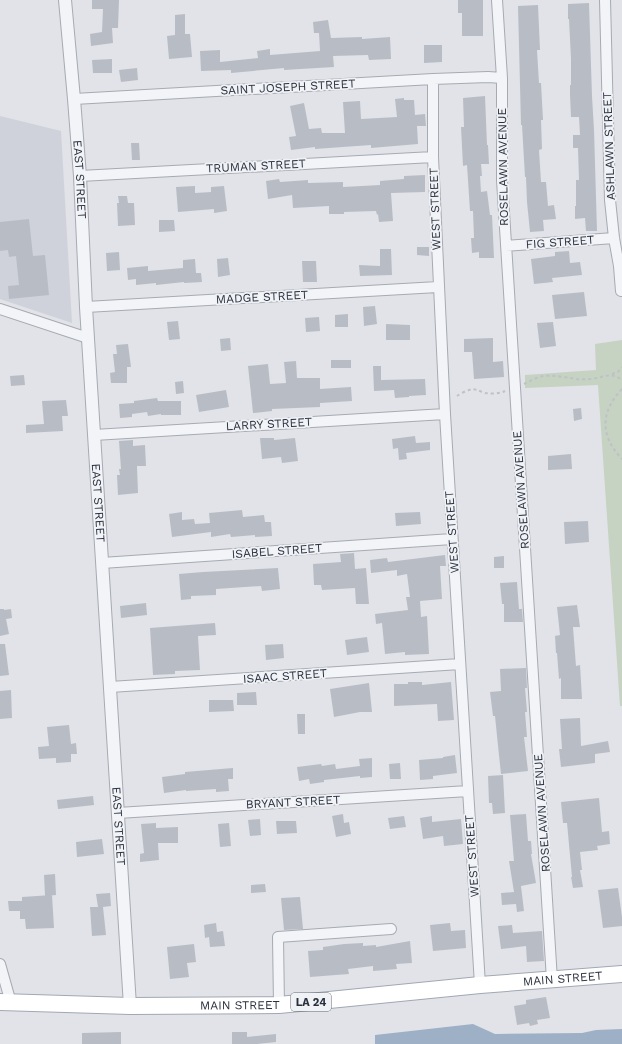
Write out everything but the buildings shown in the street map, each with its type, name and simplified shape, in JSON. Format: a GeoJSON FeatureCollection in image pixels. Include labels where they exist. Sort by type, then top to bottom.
{"type":"FeatureCollection","features":[{"type":"Feature","properties":{"kind":"main road","name":"MAIN STREET"},"geometry":{"type":"LineString","coordinates":[[6,1002],[130,1006],[279,1005],[622,974]]}},
{"type":"Feature","properties":{"kind":"street","name":"EAST STREET"},"geometry":{"type":"LineString","coordinates":[[65,0],[80,176],[86,307],[130,1006]]}},
{"type":"Feature","properties":{"kind":"street","name":"ROSELAWN AVENUE"},"geometry":{"type":"LineString","coordinates":[[497,0],[502,78],[502,180],[552,980]]}},
{"type":"Feature","properties":{"kind":"street","name":"ASHLAWN STREET"},"geometry":{"type":"LineString","coordinates":[[605,0],[610,200],[621,291]]}},
{"type":"Feature","properties":{"kind":"street","name":"SAINT JOSEPH STREET"},"geometry":{"type":"LineString","coordinates":[[74,99],[433,79],[488,77],[502,78]]}},
{"type":"Feature","properties":{"kind":"street","name":"WEST STREET"},"geometry":{"type":"LineString","coordinates":[[433,79],[433,157],[438,287],[480,986]]}},
{"type":"Feature","properties":{"kind":"street","name":"TRUMAN STREET"},"geometry":{"type":"LineString","coordinates":[[80,176],[433,157]]}},
{"type":"Feature","properties":{"kind":"street","name":"FIG STREET"},"geometry":{"type":"LineString","coordinates":[[506,246],[614,238]]}},
{"type":"Feature","properties":{"kind":"street","name":"MADGE STREET"},"geometry":{"type":"LineString","coordinates":[[86,307],[438,287]]}},
{"type":"Feature","properties":{"kind":"street"},"geometry":{"type":"LineString","coordinates":[[0,309],[88,338]]}},
{"type":"Feature","properties":{"kind":"street","name":"LARRY STREET"},"geometry":{"type":"LineString","coordinates":[[94,435],[445,414]]}},
{"type":"Feature","properties":{"kind":"street","name":"ISABEL STREET"},"geometry":{"type":"LineString","coordinates":[[102,563],[452,539]]}},
{"type":"Feature","properties":{"kind":"street","name":"ISAAC STREET"},"geometry":{"type":"LineString","coordinates":[[110,687],[460,664]]}},
{"type":"Feature","properties":{"kind":"street","name":"BRYANT STREET"},"geometry":{"type":"LineString","coordinates":[[118,813],[468,791]]}},
{"type":"Feature","properties":{"kind":"street"},"geometry":{"type":"LineString","coordinates":[[279,1005],[278,937],[391,929]]}},
{"type":"Feature","properties":{"kind":"street"},"geometry":{"type":"LineString","coordinates":[[0,964],[6,1002]]}},
{"type":"Feature","properties":{"kind":"path"},"geometry":{"type":"LineString","coordinates":[[457,396],[468,390],[501,393],[539,376],[591,379],[611,375],[618,372],[622,367]]}},
{"type":"Feature","properties":{"kind":"path"},"geometry":{"type":"LineString","coordinates":[[611,375],[622,380]]}},
{"type":"Feature","properties":{"kind":"path"},"geometry":{"type":"LineString","coordinates":[[622,389],[613,399],[608,410],[606,433],[615,452],[622,459]]}},
{"type":"Feature","properties":{"kind":"shaded area"},"geometry":{"type":"Polygon","coordinates":[[[0,116],[61,131],[72,323],[0,299],[0,116]]]}},
{"type":"Feature","properties":{"kind":"green space"},"geometry":{"type":"Polygon","coordinates":[[[622,340],[622,706],[620,706],[598,385],[525,388],[525,375],[596,370],[595,344],[622,340]]]}},
{"type":"Feature","properties":{"kind":"water"},"geometry":{"type":"Polygon","coordinates":[[[473,1024],[495,1034],[582,1033],[596,1030],[622,1029],[622,1044],[375,1044],[375,1035],[473,1024]]]}}]}
